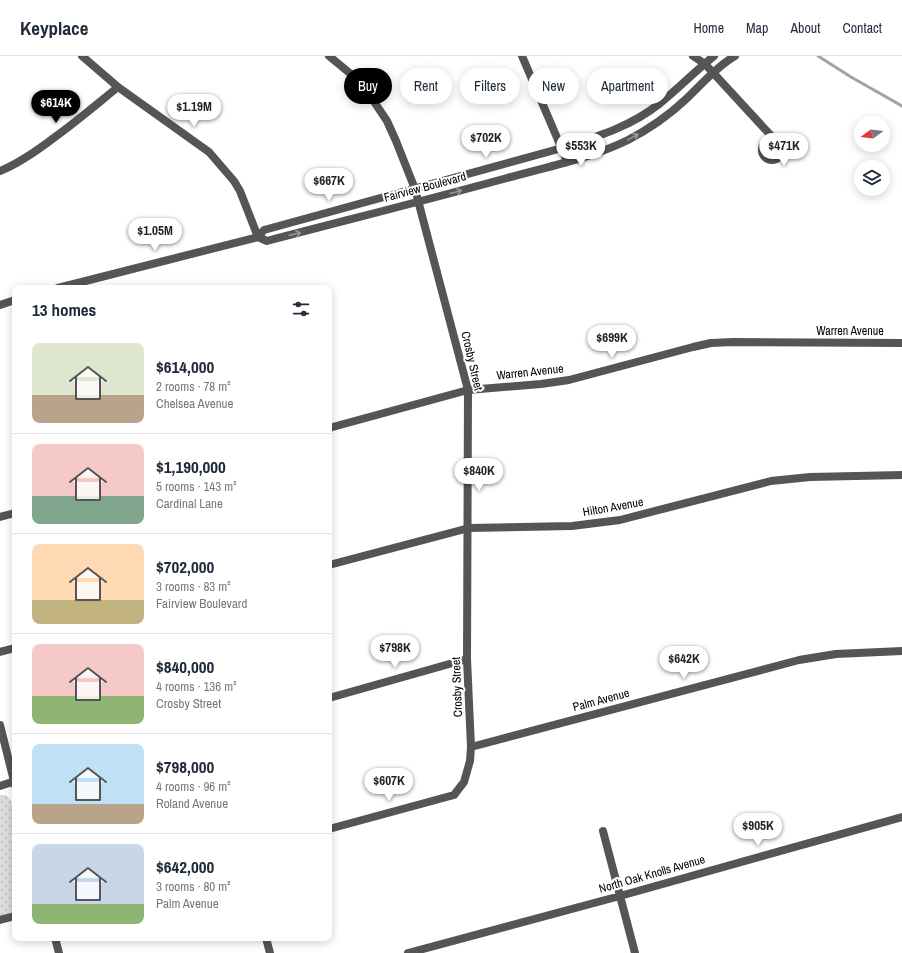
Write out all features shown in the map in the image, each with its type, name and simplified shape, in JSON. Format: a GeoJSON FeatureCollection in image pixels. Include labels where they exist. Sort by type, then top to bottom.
{"type":"FeatureCollection","features":[{"type":"Feature","properties":{"kind":"street"},"geometry":{"type":"LineString","coordinates":[[82,56],[118,87],[192,139],[213,156],[234,181],[240,191],[258,237]]}},
{"type":"Feature","properties":{"kind":"street","name":"Crosby Street"},"geometry":{"type":"LineString","coordinates":[[329,56],[352,75],[371,97],[387,122],[396,141],[415,189],[468,390],[469,528],[467,659],[471,747],[470,761],[464,782],[454,795],[332,828]]}},
{"type":"Feature","properties":{"kind":"street"},"geometry":{"type":"LineString","coordinates":[[522,56],[567,161]]}},
{"type":"Feature","properties":{"kind":"street"},"geometry":{"type":"LineString","coordinates":[[693,56],[704,60],[713,73],[776,141]]}},
{"type":"Feature","properties":{"kind":"street","name":"Fairview Boulevard"},"geometry":{"type":"LineString","coordinates":[[88,284],[258,237],[264,230],[562,148],[608,133],[635,120],[659,104],[704,60],[714,56]]}},
{"type":"Feature","properties":{"kind":"street","name":"Fairview Boulevard"},"geometry":{"type":"LineString","coordinates":[[258,237],[266,241],[418,202],[567,161],[614,146],[646,130],[680,105],[713,73],[735,56]]}},
{"type":"Feature","properties":{"kind":"street"},"geometry":{"type":"LineString","coordinates":[[0,171],[20,162],[81,118],[118,87]]}},
{"type":"Feature","properties":{"kind":"street"},"geometry":{"type":"LineString","coordinates":[[0,305],[12,301]]}},
{"type":"Feature","properties":{"kind":"street","name":"Warren Avenue"},"geometry":{"type":"LineString","coordinates":[[332,427],[468,390],[541,384],[569,380],[711,343],[902,343]]}},
{"type":"Feature","properties":{"kind":"street","name":"Hilton Avenue"},"geometry":{"type":"LineString","coordinates":[[332,564],[469,528],[572,526],[604,523],[771,481],[810,477],[902,475]]}},
{"type":"Feature","properties":{"kind":"street"},"geometry":{"type":"LineString","coordinates":[[0,517],[12,514]]}},
{"type":"Feature","properties":{"kind":"street"},"geometry":{"type":"LineString","coordinates":[[0,652],[12,649]]}},
{"type":"Feature","properties":{"kind":"street","name":"Palm Avenue"},"geometry":{"type":"LineString","coordinates":[[471,747],[799,660],[836,654],[902,651]]}},
{"type":"Feature","properties":{"kind":"street"},"geometry":{"type":"LineString","coordinates":[[332,697],[467,659]]}},
{"type":"Feature","properties":{"kind":"street"},"geometry":{"type":"LineString","coordinates":[[0,725],[12,771]]}},
{"type":"Feature","properties":{"kind":"street"},"geometry":{"type":"LineString","coordinates":[[0,786],[12,784]]}},
{"type":"Feature","properties":{"kind":"street","name":"North Oak Knolls Avenue"},"geometry":{"type":"LineString","coordinates":[[408,953],[620,896],[902,817]]}},
{"type":"Feature","properties":{"kind":"street"},"geometry":{"type":"LineString","coordinates":[[602,831],[635,953]]}},
{"type":"Feature","properties":{"kind":"street"},"geometry":{"type":"LineString","coordinates":[[0,920],[12,917]]}},
{"type":"Feature","properties":{"kind":"street"},"geometry":{"type":"LineString","coordinates":[[56,941],[59,953]]}},
{"type":"Feature","properties":{"kind":"street"},"geometry":{"type":"LineString","coordinates":[[267,941],[270,953]]}},
{"type":"Feature","properties":{"kind":"shaded area"},"geometry":{"type":"Polygon","coordinates":[[[0,795],[6,795],[12,805],[12,913],[0,916],[0,795]]]}},
{"type":"Feature","properties":{"kind":"waterway"},"geometry":{"type":"LineString","coordinates":[[818,56],[902,106]]}}]}
